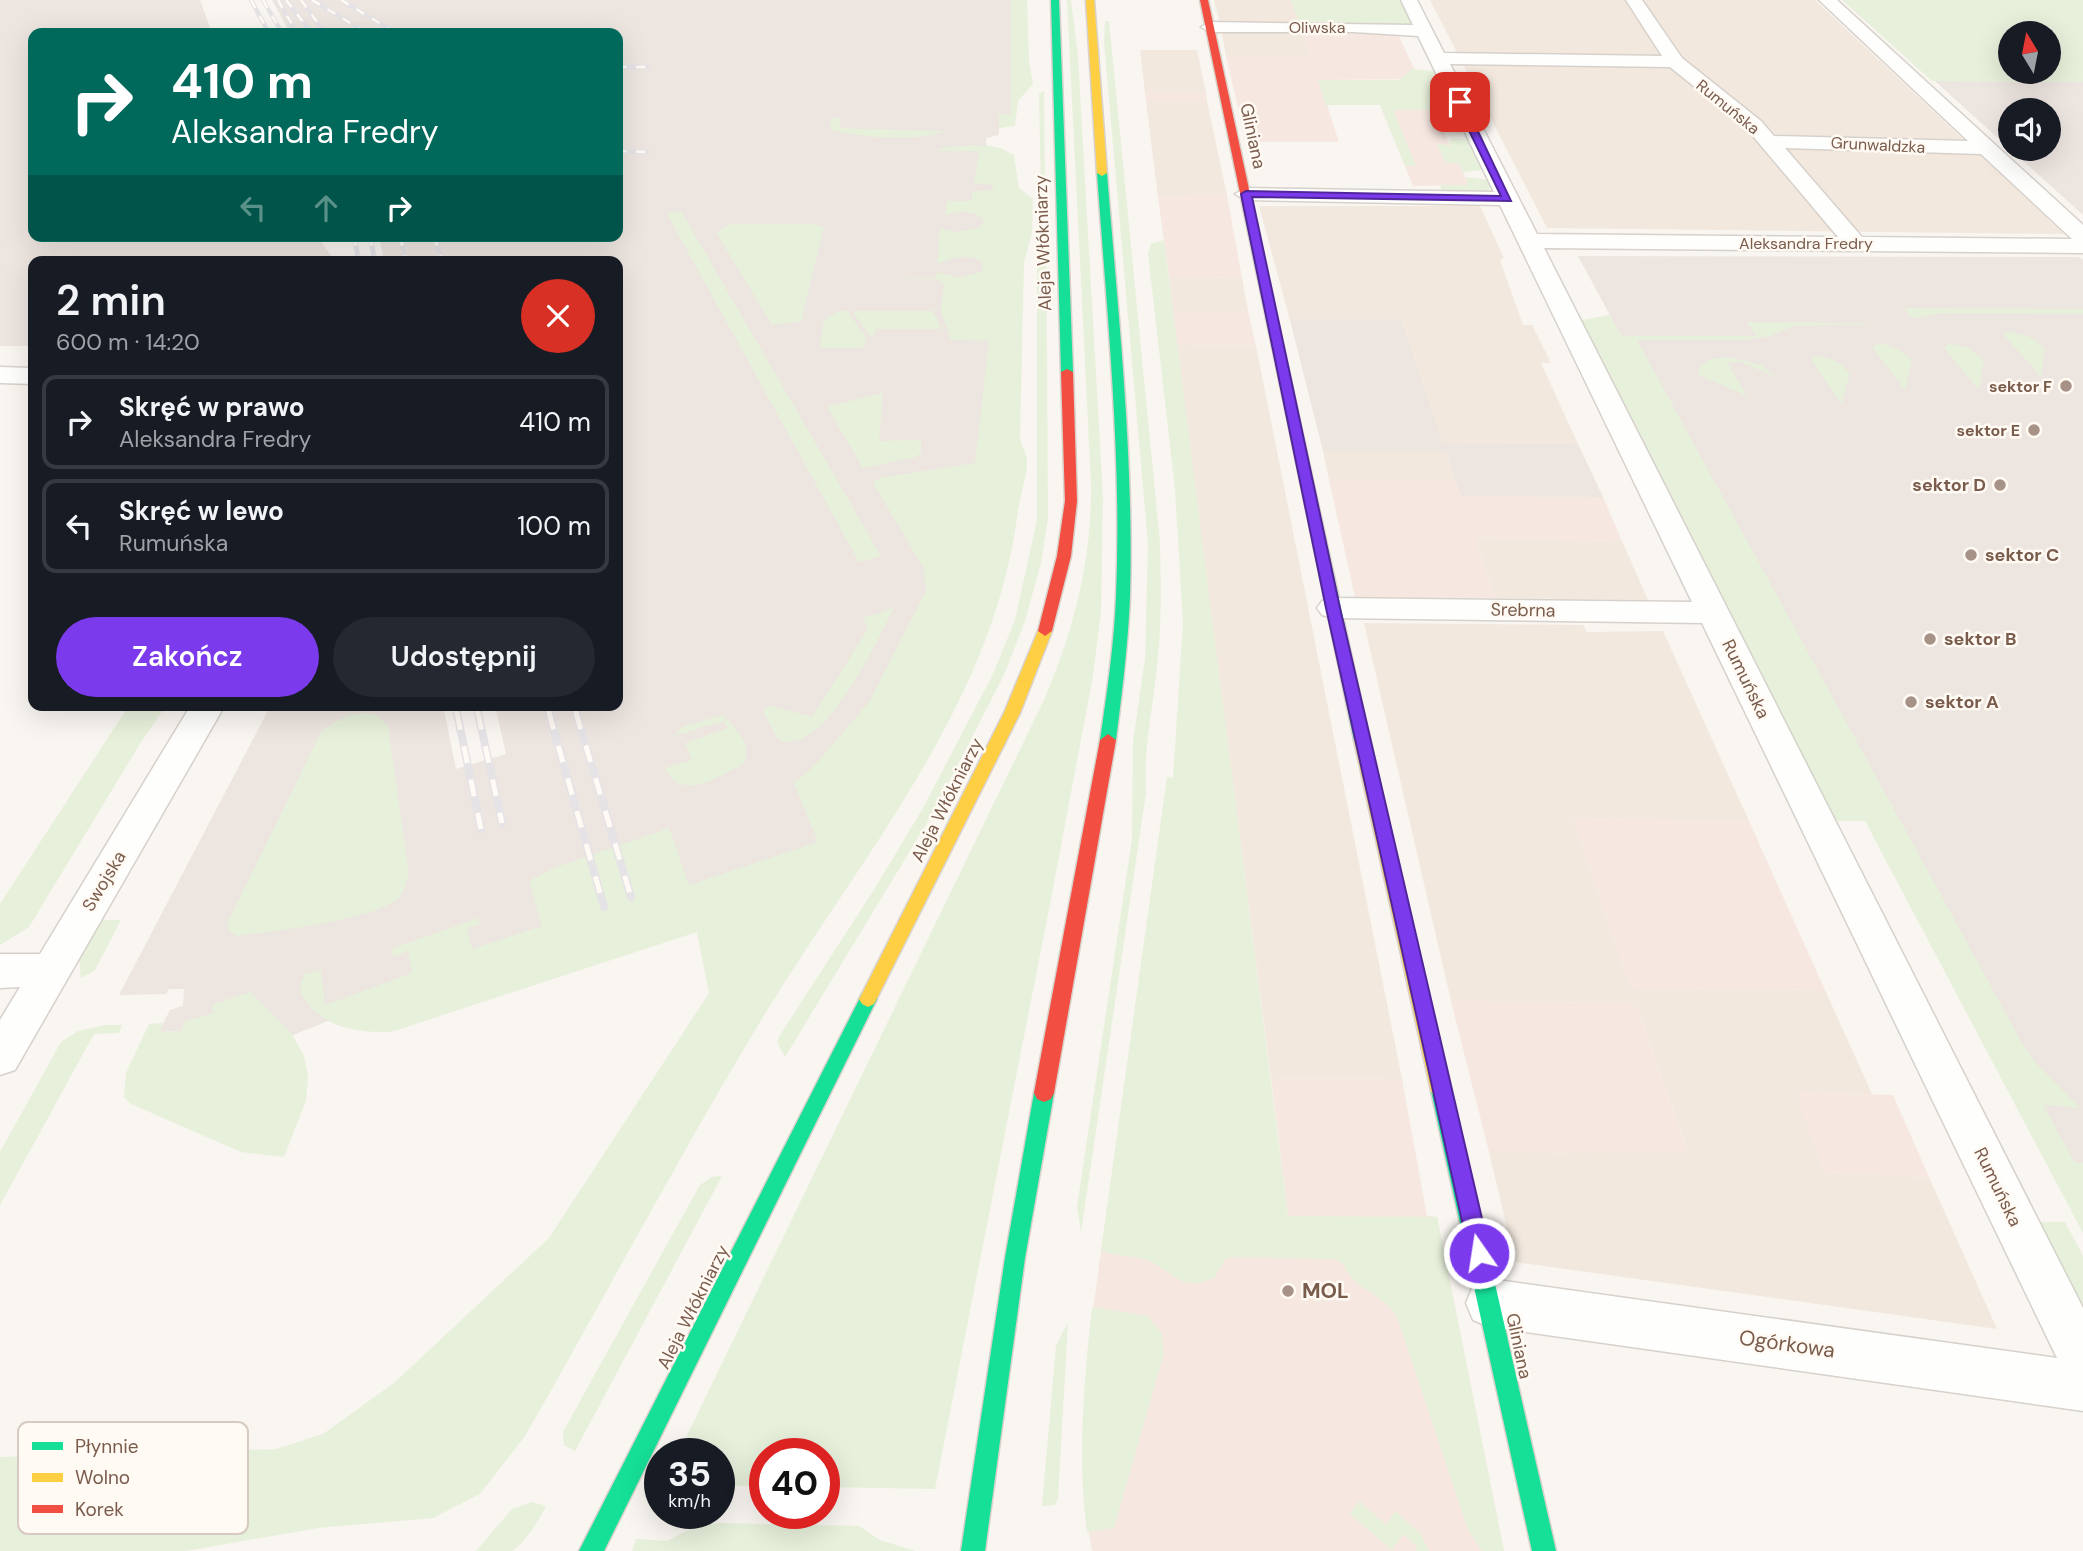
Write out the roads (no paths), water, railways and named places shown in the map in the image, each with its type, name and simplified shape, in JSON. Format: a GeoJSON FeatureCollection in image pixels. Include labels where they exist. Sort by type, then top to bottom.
{"type":"FeatureCollection","features":[{"type":"Feature","properties":{"kind":"main road","name":"Aleja Włókniarzy"},"geometry":{"type":"LineString","coordinates":[[591,1551],[1013,713],[1048,627],[1066,556],[1071,501],[1055,0]]}},
{"type":"Feature","properties":{"kind":"main road"},"geometry":{"type":"LineString","coordinates":[[973,1551],[1015,1258],[1111,721],[1125,604],[1125,500],[1090,0]]}},
{"type":"Feature","properties":{"kind":"main road","name":"Gliniana"},"geometry":{"type":"LineString","coordinates":[[1203,0],[1333,608],[1544,1551]]}},
{"type":"Feature","properties":{"kind":"street","name":"Rumuńska"},"geometry":{"type":"LineString","coordinates":[[1409,0],[2083,1359]]}},
{"type":"Feature","properties":{"kind":"street","name":"Rumuńska"},"geometry":{"type":"LineString","coordinates":[[1634,0],[1675,62],[1744,116],[1855,243]]}},
{"type":"Feature","properties":{"kind":"street"},"geometry":{"type":"LineString","coordinates":[[1809,0],[1827,0],[2083,237]]}},
{"type":"Feature","properties":{"kind":"street","name":"Oliwska"},"geometry":{"type":"LineString","coordinates":[[1210,27],[1353,27],[1431,44],[1675,62]]}},
{"type":"Feature","properties":{"kind":"street","name":"Grunwaldzka"},"geometry":{"type":"LineString","coordinates":[[1769,142],[1848,142],[1886,148],[1987,148]]}},
{"type":"Feature","properties":{"kind":"street"},"geometry":{"type":"LineString","coordinates":[[1246,194],[1508,199]]}},
{"type":"Feature","properties":{"kind":"street","name":"Aleksandra Fredry"},"geometry":{"type":"LineString","coordinates":[[1529,242],[2083,246]]}},
{"type":"Feature","properties":{"kind":"street"},"geometry":{"type":"LineString","coordinates":[[0,375],[28,376]]}},
{"type":"Feature","properties":{"kind":"street","name":"Srebrna"},"geometry":{"type":"LineString","coordinates":[[1333,608],[1714,613]]}},
{"type":"Feature","properties":{"kind":"street","name":"Swojska"},"geometry":{"type":"LineString","coordinates":[[0,1057],[204,711]]}},
{"type":"Feature","properties":{"kind":"street"},"geometry":{"type":"LineString","coordinates":[[0,971],[51,970]]}},
{"type":"Feature","properties":{"kind":"street","name":"Ogórkowa"},"geometry":{"type":"LineString","coordinates":[[1490,1303],[2083,1386]]}},
{"type":"Feature","properties":{"kind":"railway"},"geometry":{"type":"LineString","coordinates":[[251,0],[266,28]]}},
{"type":"Feature","properties":{"kind":"railway"},"geometry":{"type":"LineString","coordinates":[[263,0],[279,28]]}},
{"type":"Feature","properties":{"kind":"railway"},"geometry":{"type":"LineString","coordinates":[[278,0],[294,28]]}},
{"type":"Feature","properties":{"kind":"railway"},"geometry":{"type":"LineString","coordinates":[[286,0],[308,28]]}},
{"type":"Feature","properties":{"kind":"railway"},"geometry":{"type":"LineString","coordinates":[[301,0],[321,28]]}},
{"type":"Feature","properties":{"kind":"railway"},"geometry":{"type":"LineString","coordinates":[[312,0],[359,28]]}},
{"type":"Feature","properties":{"kind":"railway"},"geometry":{"type":"LineString","coordinates":[[341,0],[388,28]]}},
{"type":"Feature","properties":{"kind":"railway"},"geometry":{"type":"LineString","coordinates":[[623,67],[648,67]]}},
{"type":"Feature","properties":{"kind":"railway"},"geometry":{"type":"LineString","coordinates":[[623,151],[648,152]]}},
{"type":"Feature","properties":{"kind":"railway"},"geometry":{"type":"LineString","coordinates":[[355,242],[358,256]]}},
{"type":"Feature","properties":{"kind":"railway"},"geometry":{"type":"LineString","coordinates":[[371,242],[374,256]]}},
{"type":"Feature","properties":{"kind":"railway"},"geometry":{"type":"LineString","coordinates":[[401,242],[405,256]]}},
{"type":"Feature","properties":{"kind":"railway"},"geometry":{"type":"LineString","coordinates":[[436,242],[440,256]]}},
{"type":"Feature","properties":{"kind":"railway"},"geometry":{"type":"LineString","coordinates":[[456,711],[457,715]]}},
{"type":"Feature","properties":{"kind":"railway"},"geometry":{"type":"LineString","coordinates":[[477,711],[478,715]]}},
{"type":"Feature","properties":{"kind":"railway"},"geometry":{"type":"LineString","coordinates":[[549,711],[550,715]]}},
{"type":"Feature","properties":{"kind":"railway"},"geometry":{"type":"LineString","coordinates":[[576,711],[577,715]]}},
{"type":"Feature","properties":{"kind":"railway"},"geometry":{"type":"LineString","coordinates":[[457,713],[481,829]]}},
{"type":"Feature","properties":{"kind":"railway"},"geometry":{"type":"LineString","coordinates":[[478,713],[502,823]]}},
{"type":"Feature","properties":{"kind":"railway"},"geometry":{"type":"LineString","coordinates":[[549,713],[604,907]]}},
{"type":"Feature","properties":{"kind":"railway"},"geometry":{"type":"LineString","coordinates":[[576,713],[631,897]]}},
{"type":"Feature","properties":{"kind":"place","name":"sektor F"},"geometry":{"type":"Point","coordinates":[2066,386]}},
{"type":"Feature","properties":{"kind":"place","name":"sektor E"},"geometry":{"type":"Point","coordinates":[2034,430]}},
{"type":"Feature","properties":{"kind":"place","name":"sektor D"},"geometry":{"type":"Point","coordinates":[2000,485]}},
{"type":"Feature","properties":{"kind":"place","name":"sektor C"},"geometry":{"type":"Point","coordinates":[1971,555]}},
{"type":"Feature","properties":{"kind":"place","name":"sektor B"},"geometry":{"type":"Point","coordinates":[1930,639]}},
{"type":"Feature","properties":{"kind":"place","name":"sektor A"},"geometry":{"type":"Point","coordinates":[1911,702]}},
{"type":"Feature","properties":{"kind":"place","name":"MOL"},"geometry":{"type":"Point","coordinates":[1288,1291]}}]}
